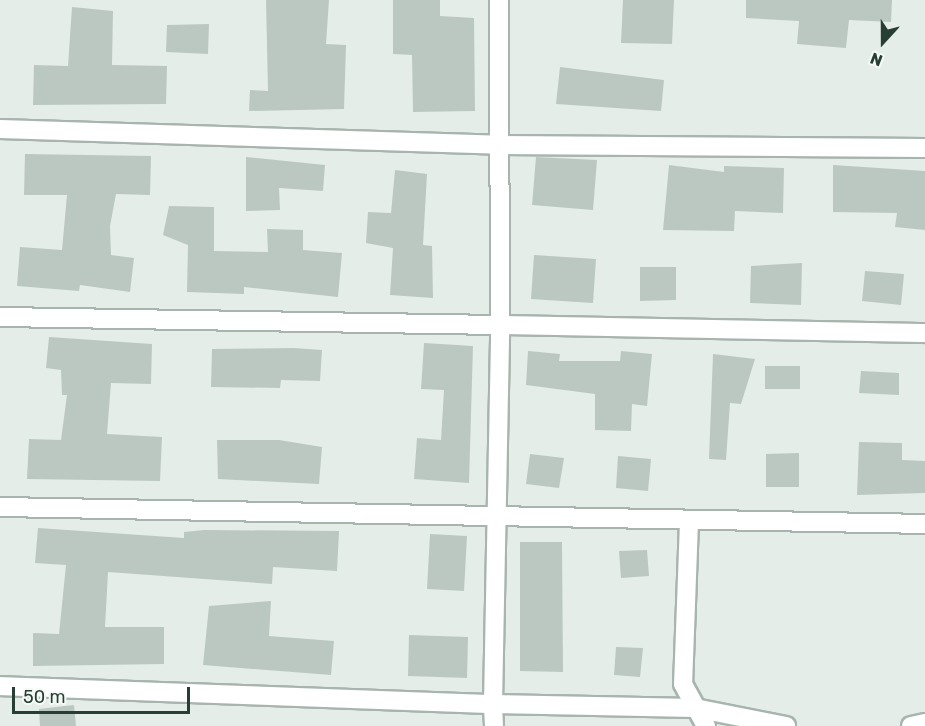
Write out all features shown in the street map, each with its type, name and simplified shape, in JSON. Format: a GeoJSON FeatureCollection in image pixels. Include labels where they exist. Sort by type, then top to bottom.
{"type":"FeatureCollection","features":[{"type":"Feature","properties":{"kind":"street"},"geometry":{"type":"LineString","coordinates":[[494,726],[495,520],[500,325],[499,0]]}},
{"type":"Feature","properties":{"kind":"street"},"geometry":{"type":"LineString","coordinates":[[0,129],[499,145],[925,148]]}},
{"type":"Feature","properties":{"kind":"street"},"geometry":{"type":"LineString","coordinates":[[0,317],[925,333]]}},
{"type":"Feature","properties":{"kind":"street"},"geometry":{"type":"LineString","coordinates":[[0,507],[495,520],[925,524]]}},
{"type":"Feature","properties":{"kind":"street"},"geometry":{"type":"LineString","coordinates":[[689,522],[683,684],[706,726]]}},
{"type":"Feature","properties":{"kind":"street"},"geometry":{"type":"LineString","coordinates":[[0,686],[493,704],[695,708],[786,726]]}},
{"type":"Feature","properties":{"kind":"street"},"geometry":{"type":"LineString","coordinates":[[911,726],[925,723]]}},
{"type":"Feature","properties":{"kind":"building"},"geometry":{"type":"Polygon","coordinates":[[[266,0],[329,0],[326,44],[346,45],[344,109],[249,111],[250,90],[268,91],[266,0]]]}},
{"type":"Feature","properties":{"kind":"building"},"geometry":{"type":"Polygon","coordinates":[[[393,0],[440,0],[440,16],[474,18],[475,111],[413,112],[412,55],[393,54],[393,0]]]}},
{"type":"Feature","properties":{"kind":"building"},"geometry":{"type":"Polygon","coordinates":[[[623,0],[674,0],[672,44],[621,43],[623,0]]]}},
{"type":"Feature","properties":{"kind":"building"},"geometry":{"type":"Polygon","coordinates":[[[746,0],[892,0],[891,22],[849,20],[846,48],[797,44],[799,21],[746,18],[746,0]]]}},
{"type":"Feature","properties":{"kind":"building"},"geometry":{"type":"Polygon","coordinates":[[[72,7],[113,11],[112,65],[167,66],[166,104],[33,105],[34,65],[68,66],[72,7]]]}},
{"type":"Feature","properties":{"kind":"building"},"geometry":{"type":"Polygon","coordinates":[[[209,24],[208,54],[166,52],[167,25],[209,24]]]}},
{"type":"Feature","properties":{"kind":"building"},"geometry":{"type":"Polygon","coordinates":[[[560,67],[664,80],[661,111],[556,104],[560,67]]]}},
{"type":"Feature","properties":{"kind":"building"},"geometry":{"type":"Polygon","coordinates":[[[25,154],[151,156],[150,195],[116,194],[110,226],[111,255],[134,258],[130,292],[80,285],[79,291],[17,286],[20,247],[62,250],[67,195],[24,195],[25,154]]]}},
{"type":"Feature","properties":{"kind":"building"},"geometry":{"type":"Polygon","coordinates":[[[246,157],[325,165],[323,191],[279,188],[280,210],[246,211],[246,157]]]}},
{"type":"Feature","properties":{"kind":"building"},"geometry":{"type":"Polygon","coordinates":[[[536,157],[597,160],[593,210],[532,205],[536,157]]]}},
{"type":"Feature","properties":{"kind":"building"},"geometry":{"type":"Polygon","coordinates":[[[669,165],[724,172],[724,166],[784,168],[783,213],[735,211],[734,231],[663,230],[669,165]]]}},
{"type":"Feature","properties":{"kind":"building"},"geometry":{"type":"Polygon","coordinates":[[[833,165],[925,171],[925,230],[895,227],[897,213],[833,212],[833,165]]]}},
{"type":"Feature","properties":{"kind":"building"},"geometry":{"type":"Polygon","coordinates":[[[395,170],[427,174],[423,245],[432,246],[433,298],[390,295],[393,248],[366,243],[368,212],[391,213],[395,170]]]}},
{"type":"Feature","properties":{"kind":"building"},"geometry":{"type":"Polygon","coordinates":[[[169,206],[214,207],[214,251],[268,252],[267,229],[303,230],[303,250],[342,253],[338,297],[244,287],[244,294],[187,292],[188,245],[163,235],[169,206]]]}},
{"type":"Feature","properties":{"kind":"building"},"geometry":{"type":"Polygon","coordinates":[[[534,255],[596,259],[593,303],[531,299],[534,255]]]}},
{"type":"Feature","properties":{"kind":"building"},"geometry":{"type":"Polygon","coordinates":[[[802,263],[801,305],[750,303],[751,266],[802,263]]]}},
{"type":"Feature","properties":{"kind":"building"},"geometry":{"type":"Polygon","coordinates":[[[640,267],[676,267],[676,300],[640,301],[640,267]]]}},
{"type":"Feature","properties":{"kind":"building"},"geometry":{"type":"Polygon","coordinates":[[[865,271],[904,274],[901,305],[862,301],[865,271]]]}},
{"type":"Feature","properties":{"kind":"building"},"geometry":{"type":"Polygon","coordinates":[[[49,337],[152,344],[151,384],[111,383],[107,434],[162,437],[160,481],[27,479],[29,439],[61,440],[67,395],[62,395],[61,370],[46,368],[49,337]]]}},
{"type":"Feature","properties":{"kind":"building"},"geometry":{"type":"Polygon","coordinates":[[[424,343],[473,346],[469,483],[414,479],[417,438],[441,440],[444,390],[421,389],[424,343]]]}},
{"type":"Feature","properties":{"kind":"building"},"geometry":{"type":"Polygon","coordinates":[[[212,349],[322,350],[320,381],[281,380],[280,388],[211,387],[212,349]]]}},
{"type":"Feature","properties":{"kind":"building"},"geometry":{"type":"Polygon","coordinates":[[[528,351],[560,354],[559,361],[620,361],[621,351],[652,354],[647,406],[632,404],[631,431],[595,430],[595,394],[526,385],[528,351]]]}},
{"type":"Feature","properties":{"kind":"building"},"geometry":{"type":"Polygon","coordinates":[[[713,354],[755,359],[741,404],[730,403],[726,460],[709,459],[713,354]]]}},
{"type":"Feature","properties":{"kind":"building"},"geometry":{"type":"Polygon","coordinates":[[[765,366],[800,366],[800,389],[765,389],[765,366]]]}},
{"type":"Feature","properties":{"kind":"building"},"geometry":{"type":"Polygon","coordinates":[[[861,371],[899,373],[899,395],[859,393],[861,371]]]}},
{"type":"Feature","properties":{"kind":"building"},"geometry":{"type":"Polygon","coordinates":[[[217,440],[279,440],[322,447],[319,484],[218,479],[217,440]]]}},
{"type":"Feature","properties":{"kind":"building"},"geometry":{"type":"Polygon","coordinates":[[[859,442],[902,443],[902,460],[925,461],[925,493],[857,495],[859,442]]]}},
{"type":"Feature","properties":{"kind":"building"},"geometry":{"type":"Polygon","coordinates":[[[799,453],[799,487],[766,487],[766,454],[799,453]]]}},
{"type":"Feature","properties":{"kind":"building"},"geometry":{"type":"Polygon","coordinates":[[[530,454],[564,458],[559,488],[526,484],[530,454]]]}},
{"type":"Feature","properties":{"kind":"building"},"geometry":{"type":"Polygon","coordinates":[[[618,456],[651,459],[648,491],[616,488],[618,456]]]}},
{"type":"Feature","properties":{"kind":"building"},"geometry":{"type":"Polygon","coordinates":[[[38,528],[184,538],[184,532],[204,530],[339,531],[337,571],[273,567],[272,584],[108,572],[105,627],[164,627],[164,664],[33,666],[33,633],[59,634],[66,565],[35,563],[38,528]]]}},
{"type":"Feature","properties":{"kind":"building"},"geometry":{"type":"Polygon","coordinates":[[[430,534],[467,536],[464,591],[427,589],[430,534]]]}},
{"type":"Feature","properties":{"kind":"building"},"geometry":{"type":"Polygon","coordinates":[[[520,542],[562,542],[563,672],[520,671],[520,542]]]}},
{"type":"Feature","properties":{"kind":"building"},"geometry":{"type":"Polygon","coordinates":[[[647,550],[649,576],[621,578],[619,551],[647,550]]]}},
{"type":"Feature","properties":{"kind":"building"},"geometry":{"type":"Polygon","coordinates":[[[271,601],[269,636],[334,641],[331,675],[203,665],[209,606],[271,601]]]}},
{"type":"Feature","properties":{"kind":"building"},"geometry":{"type":"Polygon","coordinates":[[[409,635],[468,637],[467,678],[408,676],[409,635]]]}},
{"type":"Feature","properties":{"kind":"building"},"geometry":{"type":"Polygon","coordinates":[[[616,647],[643,648],[640,677],[614,675],[616,647]]]}},
{"type":"Feature","properties":{"kind":"building"},"geometry":{"type":"Polygon","coordinates":[[[74,705],[76,726],[40,726],[39,709],[74,705]]]}}]}
